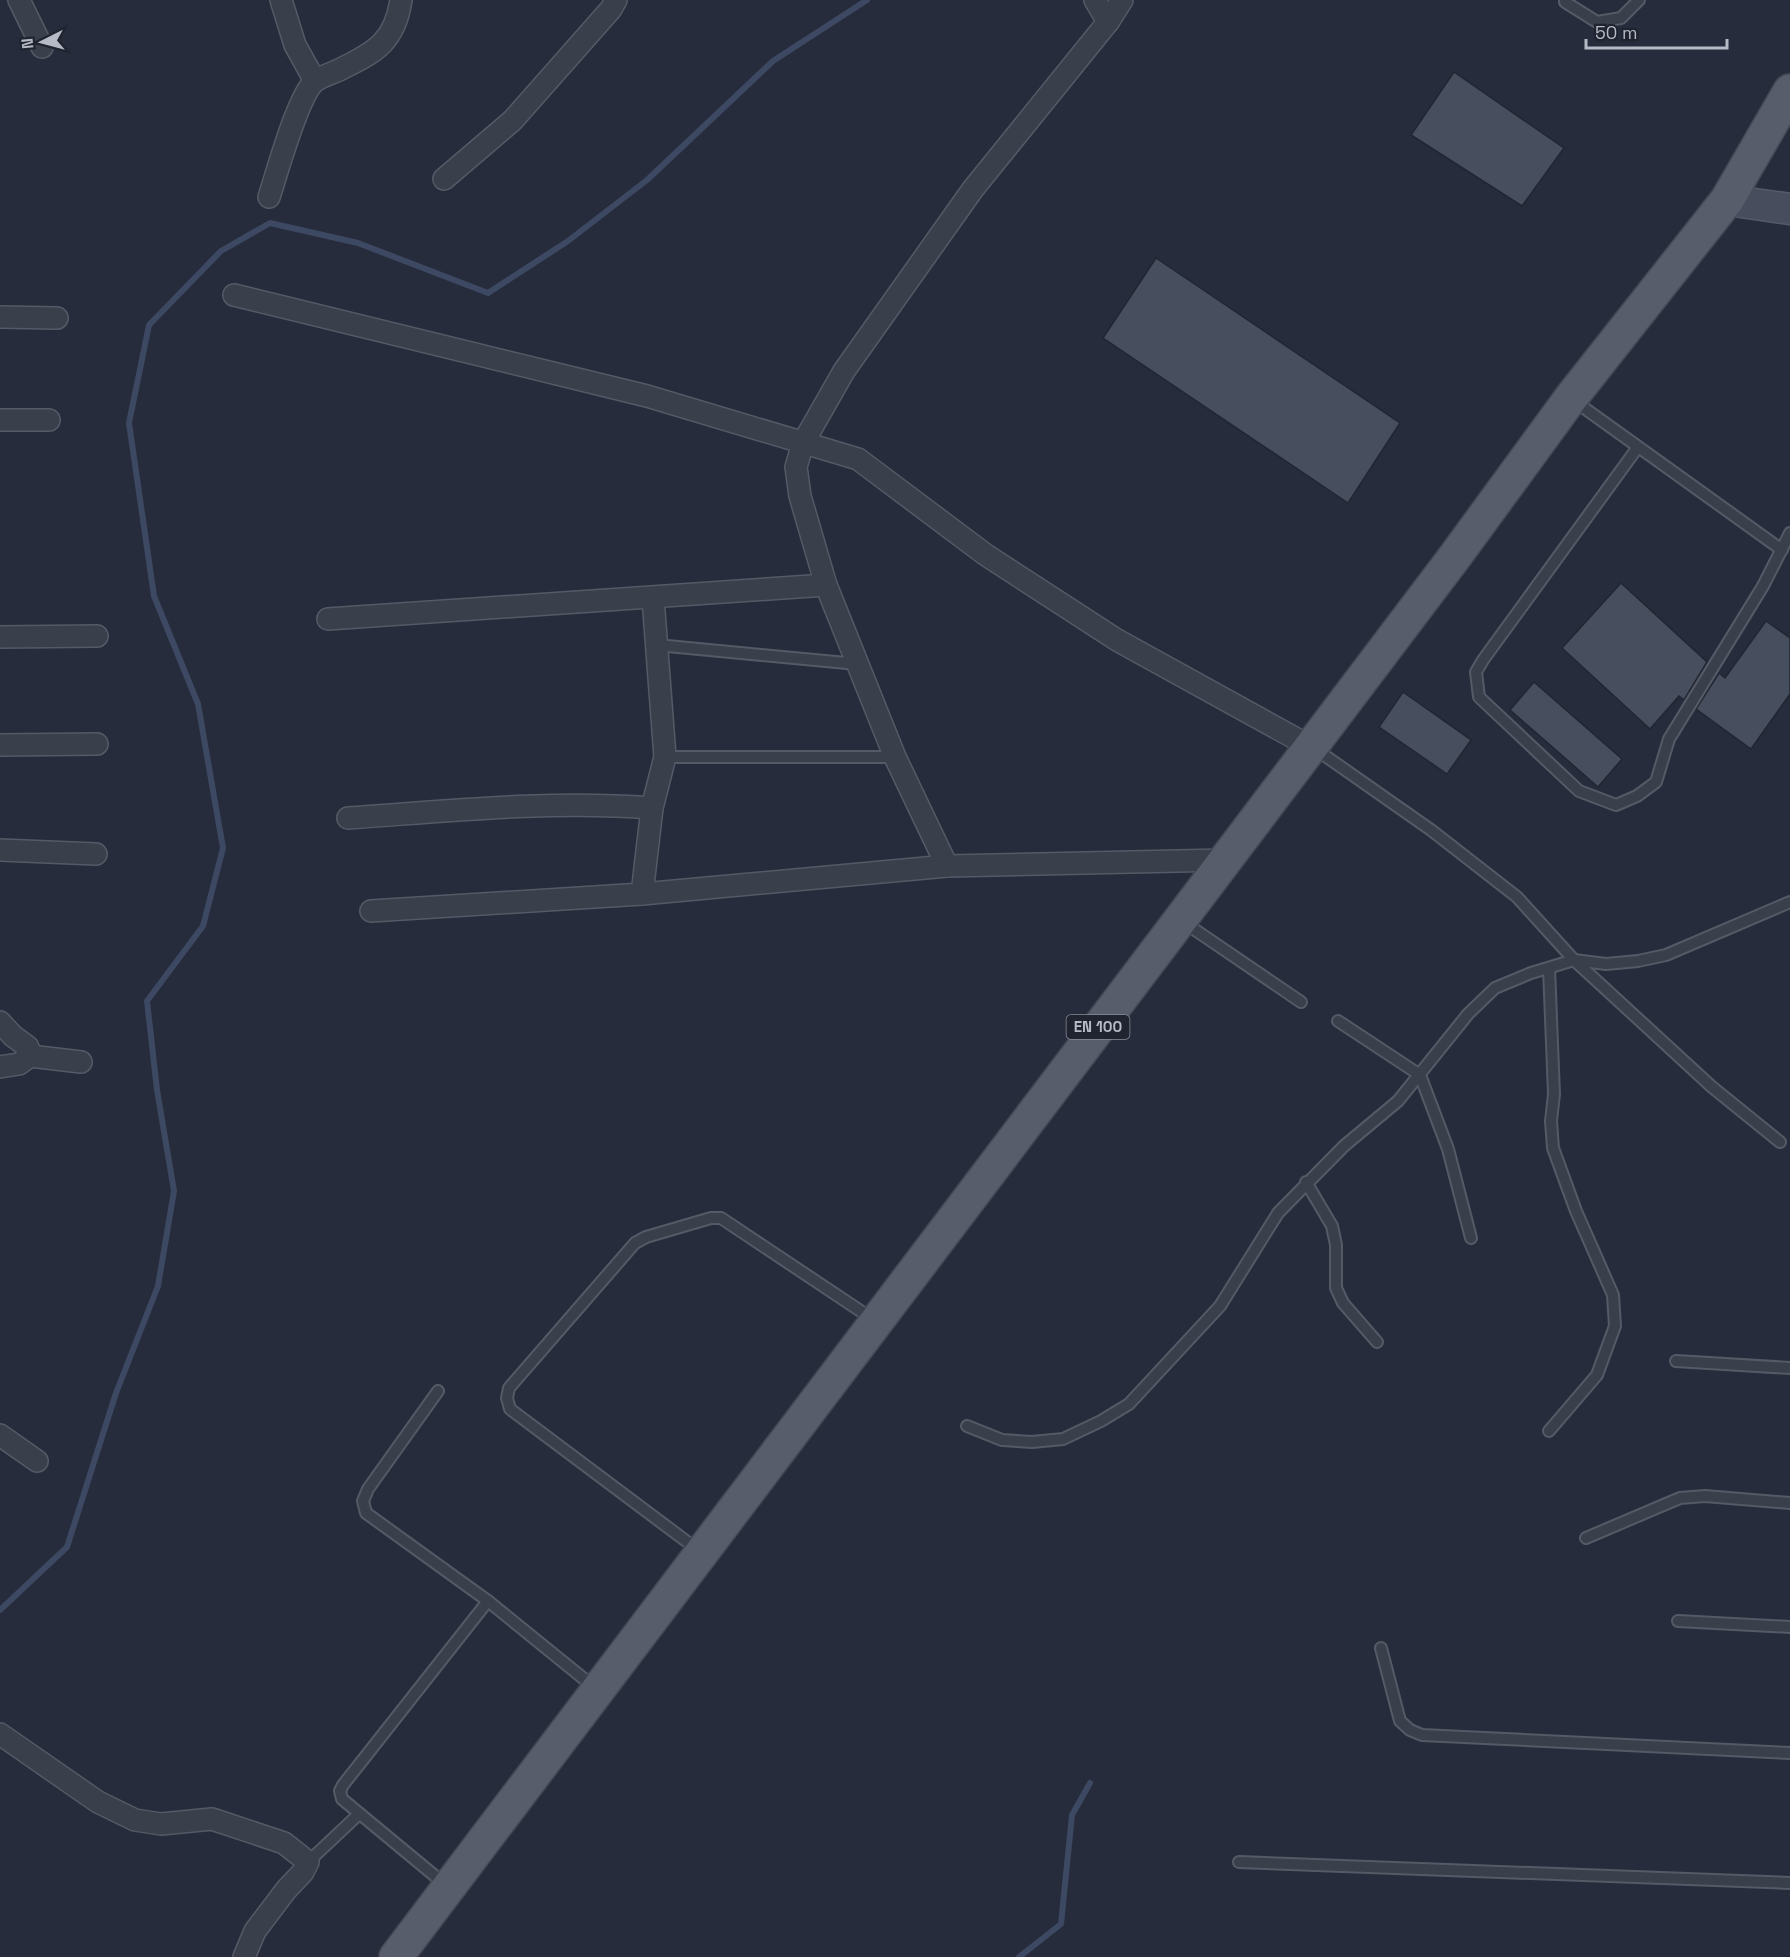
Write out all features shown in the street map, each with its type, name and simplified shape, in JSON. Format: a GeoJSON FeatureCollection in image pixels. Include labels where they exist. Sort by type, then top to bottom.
{"type":"FeatureCollection","features":[{"type":"Feature","properties":{"kind":"main road","name":"EN 100"},"geometry":{"type":"LineString","coordinates":[[396,1957],[703,1554],[1179,919],[1456,555],[1570,399],[1727,200],[1790,91]]}},
{"type":"Feature","properties":{"kind":"street"},"geometry":{"type":"LineString","coordinates":[[19,0],[42,47]]}},
{"type":"Feature","properties":{"kind":"street"},"geometry":{"type":"LineString","coordinates":[[281,0],[296,45],[315,81]]}},
{"type":"Feature","properties":{"kind":"street"},"geometry":{"type":"LineString","coordinates":[[269,197],[293,123],[315,81],[362,59],[386,42],[398,17],[401,0]]}},
{"type":"Feature","properties":{"kind":"street"},"geometry":{"type":"LineString","coordinates":[[1095,0],[1108,22]]}},
{"type":"Feature","properties":{"kind":"street"},"geometry":{"type":"LineString","coordinates":[[947,866],[895,757],[826,585],[800,496],[796,467],[803,443],[844,371],[974,189],[1108,22],[1122,0]]}},
{"type":"Feature","properties":{"kind":"street"},"geometry":{"type":"LineString","coordinates":[[444,179],[512,121],[612,3]]}},
{"type":"Feature","properties":{"kind":"street"},"geometry":{"type":"LineString","coordinates":[[1727,200],[1790,209]]}},
{"type":"Feature","properties":{"kind":"street"},"geometry":{"type":"LineString","coordinates":[[234,295],[647,396],[858,459],[986,555],[1118,640],[1311,747]]}},
{"type":"Feature","properties":{"kind":"street"},"geometry":{"type":"LineString","coordinates":[[0,316],[57,318]]}},
{"type":"Feature","properties":{"kind":"street"},"geometry":{"type":"LineString","coordinates":[[0,420],[50,420]]}},
{"type":"Feature","properties":{"kind":"street"},"geometry":{"type":"LineString","coordinates":[[328,619],[826,585]]}},
{"type":"Feature","properties":{"kind":"street"},"geometry":{"type":"LineString","coordinates":[[642,894],[652,808],[665,757],[653,598]]}},
{"type":"Feature","properties":{"kind":"street"},"geometry":{"type":"LineString","coordinates":[[0,638],[97,636]]}},
{"type":"Feature","properties":{"kind":"street"},"geometry":{"type":"LineString","coordinates":[[0,745],[97,744]]}},
{"type":"Feature","properties":{"kind":"street"},"geometry":{"type":"LineString","coordinates":[[348,818],[530,805],[605,804],[652,808]]}},
{"type":"Feature","properties":{"kind":"street"},"geometry":{"type":"LineString","coordinates":[[0,850],[96,854]]}},
{"type":"Feature","properties":{"kind":"street"},"geometry":{"type":"LineString","coordinates":[[371,911],[642,894],[947,866],[1224,860]]}},
{"type":"Feature","properties":{"kind":"street"},"geometry":{"type":"LineString","coordinates":[[0,1022],[28,1047],[30,1056]]}},
{"type":"Feature","properties":{"kind":"street"},"geometry":{"type":"LineString","coordinates":[[0,1067],[19,1064],[30,1056],[81,1062]]}},
{"type":"Feature","properties":{"kind":"street"},"geometry":{"type":"LineString","coordinates":[[0,1435],[37,1461]]}},
{"type":"Feature","properties":{"kind":"street"},"geometry":{"type":"LineString","coordinates":[[0,1734],[98,1802],[135,1820],[161,1824],[213,1819],[284,1843],[308,1862],[303,1872],[286,1890],[255,1931],[244,1957]]}},
{"type":"Feature","properties":{"kind":"lane"},"geometry":{"type":"LineString","coordinates":[[1565,0],[1597,22],[1621,18],[1639,0]]}},
{"type":"Feature","properties":{"kind":"lane"},"geometry":{"type":"LineString","coordinates":[[1570,399],[1782,550]]}},
{"type":"Feature","properties":{"kind":"lane"},"geometry":{"type":"LineString","coordinates":[[1638,447],[1476,672],[1479,697],[1579,791],[1616,805],[1637,796],[1656,782],[1669,739],[1763,586],[1790,533]]}},
{"type":"Feature","properties":{"kind":"lane"},"geometry":{"type":"LineString","coordinates":[[657,645],[858,664]]}},
{"type":"Feature","properties":{"kind":"lane"},"geometry":{"type":"LineString","coordinates":[[1311,747],[1431,830],[1517,897],[1574,960],[1712,1087],[1780,1142]]}},
{"type":"Feature","properties":{"kind":"lane"},"geometry":{"type":"LineString","coordinates":[[665,757],[895,757]]}},
{"type":"Feature","properties":{"kind":"lane"},"geometry":{"type":"LineString","coordinates":[[968,1426],[1002,1440],[1032,1442],[1063,1439],[1101,1421],[1129,1404],[1220,1306],[1278,1213],[1306,1182],[1344,1146],[1398,1101],[1468,1014],[1495,988],[1574,960],[1606,964],[1666,955],[1790,902]]}},
{"type":"Feature","properties":{"kind":"lane"},"geometry":{"type":"LineString","coordinates":[[1179,919],[1301,1002]]}},
{"type":"Feature","properties":{"kind":"lane"},"geometry":{"type":"LineString","coordinates":[[1549,968],[1554,1094],[1551,1121],[1553,1148],[1576,1211],[1614,1295],[1615,1326],[1597,1375],[1549,1431]]}},
{"type":"Feature","properties":{"kind":"lane"},"geometry":{"type":"LineString","coordinates":[[1338,1021],[1420,1075],[1448,1149],[1471,1238]]}},
{"type":"Feature","properties":{"kind":"lane"},"geometry":{"type":"LineString","coordinates":[[1306,1182],[1332,1226],[1336,1245],[1336,1288],[1343,1303],[1377,1342]]}},
{"type":"Feature","properties":{"kind":"lane"},"geometry":{"type":"LineString","coordinates":[[703,1554],[510,1408],[507,1398],[510,1388],[635,1243],[646,1237],[711,1218],[721,1218],[876,1322]]}},
{"type":"Feature","properties":{"kind":"lane"},"geometry":{"type":"LineString","coordinates":[[1676,1361],[1790,1368]]}},
{"type":"Feature","properties":{"kind":"lane"},"geometry":{"type":"LineString","coordinates":[[438,1391],[368,1489],[363,1501],[366,1513],[488,1601],[599,1691]]}},
{"type":"Feature","properties":{"kind":"lane"},"geometry":{"type":"LineString","coordinates":[[1586,1538],[1680,1498],[1705,1496],[1790,1503]]}},
{"type":"Feature","properties":{"kind":"lane"},"geometry":{"type":"LineString","coordinates":[[450,1888],[359,1814],[342,1798],[340,1791],[488,1601]]}},
{"type":"Feature","properties":{"kind":"lane"},"geometry":{"type":"LineString","coordinates":[[1678,1621],[1790,1627]]}},
{"type":"Feature","properties":{"kind":"lane"},"geometry":{"type":"LineString","coordinates":[[1380,1648],[1400,1721],[1410,1730],[1422,1734],[1790,1753]]}},
{"type":"Feature","properties":{"kind":"lane"},"geometry":{"type":"LineString","coordinates":[[308,1862],[359,1814]]}},
{"type":"Feature","properties":{"kind":"lane"},"geometry":{"type":"LineString","coordinates":[[1239,1862],[1790,1883]]}},
{"type":"Feature","properties":{"kind":"building"},"geometry":{"type":"Polygon","coordinates":[[[1454,72],[1564,148],[1522,206],[1411,135],[1454,72]]]}},
{"type":"Feature","properties":{"kind":"building"},"geometry":{"type":"Polygon","coordinates":[[[1156,258],[1400,423],[1348,503],[1103,338],[1156,258]]]}},
{"type":"Feature","properties":{"kind":"building"},"geometry":{"type":"Polygon","coordinates":[[[1621,583],[1707,662],[1684,700],[1679,696],[1650,729],[1562,648],[1621,583]]]}},
{"type":"Feature","properties":{"kind":"building"},"geometry":{"type":"Polygon","coordinates":[[[1766,621],[1790,638],[1790,694],[1751,749],[1696,709],[1719,673],[1725,678],[1766,621]]]}},
{"type":"Feature","properties":{"kind":"building"},"geometry":{"type":"Polygon","coordinates":[[[1534,682],[1622,759],[1598,787],[1510,710],[1534,682]]]}},
{"type":"Feature","properties":{"kind":"building"},"geometry":{"type":"Polygon","coordinates":[[[1403,692],[1471,740],[1447,774],[1379,727],[1403,692]]]}},
{"type":"Feature","properties":{"kind":"waterway"},"geometry":{"type":"LineString","coordinates":[[0,1610],[67,1547],[116,1393],[158,1286],[174,1191],[157,1090],[147,1001],[203,926],[223,848],[198,704],[154,596],[129,423],[149,325],[221,251],[270,223],[358,243],[488,293],[568,241],[647,180],[773,61],[867,0]]}},
{"type":"Feature","properties":{"kind":"waterway"},"geometry":{"type":"LineString","coordinates":[[1019,1957],[1061,1924],[1072,1815],[1090,1783]]}}]}
